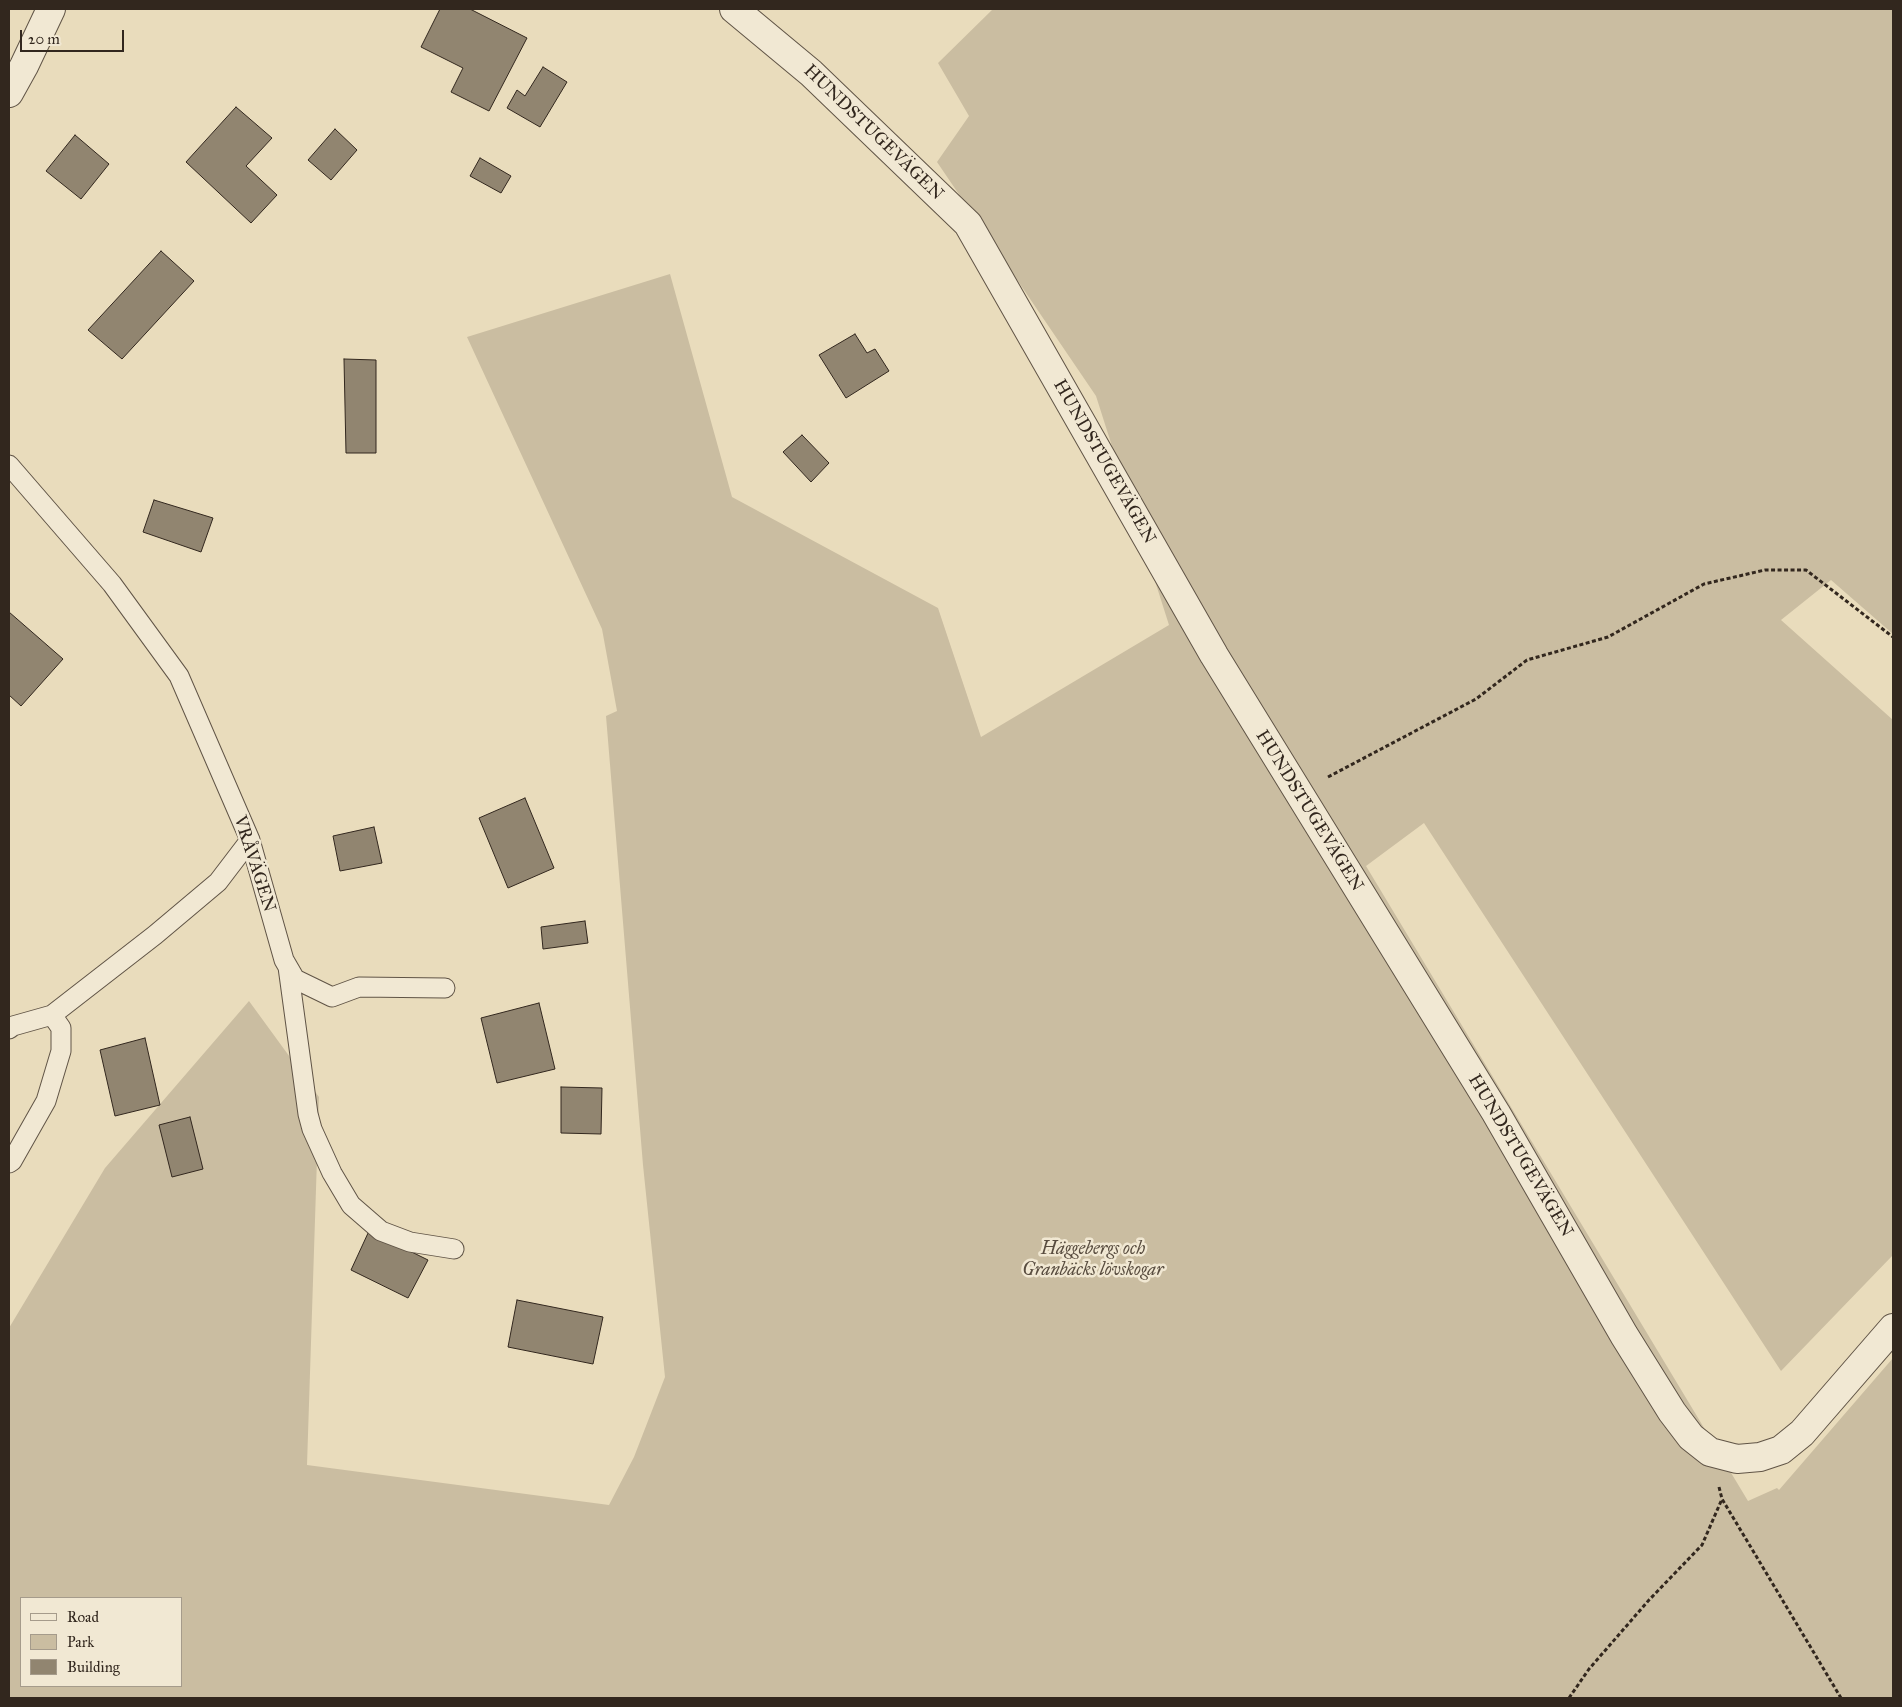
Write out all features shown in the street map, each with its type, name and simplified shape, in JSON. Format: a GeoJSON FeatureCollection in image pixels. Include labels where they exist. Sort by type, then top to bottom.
{"type":"FeatureCollection","features":[{"type":"Feature","properties":{"kind":"street"},"geometry":{"type":"LineString","coordinates":[[9,93],[51,9]]}},
{"type":"Feature","properties":{"kind":"street","name":"HUNDSTUGEVÄGEN"},"geometry":{"type":"LineString","coordinates":[[734,9],[811,73],[968,224],[1214,654],[1496,1114],[1624,1335],[1672,1412],[1690,1437],[1710,1452],[1737,1459],[1760,1457],[1781,1450],[1802,1433],[1893,1328]]}},
{"type":"Feature","properties":{"kind":"lane","name":"VRÅVÄGEN"},"geometry":{"type":"LineString","coordinates":[[9,465],[112,584],[178,676],[250,840],[277,936],[288,967],[308,1114],[312,1129],[332,1173],[352,1205],[381,1231],[410,1242],[454,1249]]}},
{"type":"Feature","properties":{"kind":"lane"},"geometry":{"type":"LineString","coordinates":[[9,1029],[52,1015],[155,935],[218,882],[250,840]]}},
{"type":"Feature","properties":{"kind":"lane"},"geometry":{"type":"LineString","coordinates":[[288,967],[295,979],[332,997],[359,987],[444,988]]}},
{"type":"Feature","properties":{"kind":"lane"},"geometry":{"type":"LineString","coordinates":[[9,1163],[12,1161],[46,1101],[61,1051],[61,1028],[52,1015]]}},
{"type":"Feature","properties":{"kind":"path"},"geometry":{"type":"LineString","coordinates":[[1299,794],[1476,699],[1528,660],[1608,637],[1704,584],[1765,570],[1806,570],[1893,637]]}},
{"type":"Feature","properties":{"kind":"path"},"geometry":{"type":"LineString","coordinates":[[1710,1452],[1722,1500],[1841,1698]]}},
{"type":"Feature","properties":{"kind":"path"},"geometry":{"type":"LineString","coordinates":[[1569,1698],[1589,1669],[1649,1600],[1702,1545],[1722,1500]]}},
{"type":"Feature","properties":{"kind":"green space","name":"Häggebergs och Granbäcks lövskogar"},"geometry":{"type":"Polygon","coordinates":[[[993,9],[1893,9],[1893,634],[1831,580],[1781,620],[1893,720],[1893,1255],[1781,1371],[1424,823],[1366,866],[1748,1501],[1777,1488],[1779,1490],[1893,1358],[1893,1698],[9,1698],[9,1328],[105,1168],[249,1001],[319,1097],[307,1465],[609,1505],[634,1457],[665,1377],[643,1165],[606,716],[617,711],[602,629],[467,337],[670,274],[732,497],[938,608],[981,737],[1169,625],[1096,396],[937,162],[969,116],[938,63],[993,9]]]}},
{"type":"Feature","properties":{"kind":"building"},"geometry":{"type":"Polygon","coordinates":[[[440,9],[470,9],[527,38],[489,111],[451,92],[463,68],[421,47],[440,9]]]}},
{"type":"Feature","properties":{"kind":"building"},"geometry":{"type":"Polygon","coordinates":[[[543,67],[567,82],[540,127],[507,108],[517,90],[525,96],[543,67]]]}},
{"type":"Feature","properties":{"kind":"building"},"geometry":{"type":"Polygon","coordinates":[[[236,107],[272,138],[246,166],[277,195],[251,223],[186,162],[236,107]]]}},
{"type":"Feature","properties":{"kind":"building"},"geometry":{"type":"Polygon","coordinates":[[[335,129],[357,150],[331,180],[308,160],[335,129]]]}},
{"type":"Feature","properties":{"kind":"building"},"geometry":{"type":"Polygon","coordinates":[[[75,135],[109,164],[81,199],[46,171],[75,135]]]}},
{"type":"Feature","properties":{"kind":"building"},"geometry":{"type":"Polygon","coordinates":[[[480,158],[511,176],[501,193],[470,176],[480,158]]]}},
{"type":"Feature","properties":{"kind":"building"},"geometry":{"type":"Polygon","coordinates":[[[161,251],[194,281],[122,359],[88,330],[161,251]]]}},
{"type":"Feature","properties":{"kind":"building"},"geometry":{"type":"Polygon","coordinates":[[[855,334],[867,353],[875,349],[889,371],[846,398],[819,355],[855,334]]]}},
{"type":"Feature","properties":{"kind":"building"},"geometry":{"type":"Polygon","coordinates":[[[344,359],[376,360],[376,453],[346,453],[344,359]]]}},
{"type":"Feature","properties":{"kind":"building"},"geometry":{"type":"Polygon","coordinates":[[[802,435],[829,463],[811,482],[783,452],[802,435]]]}},
{"type":"Feature","properties":{"kind":"building"},"geometry":{"type":"Polygon","coordinates":[[[154,500],[213,518],[201,552],[143,532],[154,500]]]}},
{"type":"Feature","properties":{"kind":"building"},"geometry":{"type":"Polygon","coordinates":[[[9,612],[63,659],[21,706],[9,695],[9,612]]]}},
{"type":"Feature","properties":{"kind":"building"},"geometry":{"type":"Polygon","coordinates":[[[525,798],[554,868],[508,888],[479,818],[525,798]]]}},
{"type":"Feature","properties":{"kind":"building"},"geometry":{"type":"Polygon","coordinates":[[[374,827],[382,863],[340,871],[333,836],[374,827]]]}},
{"type":"Feature","properties":{"kind":"building"},"geometry":{"type":"Polygon","coordinates":[[[585,921],[588,943],[543,949],[541,927],[585,921]]]}},
{"type":"Feature","properties":{"kind":"building"},"geometry":{"type":"Polygon","coordinates":[[[539,1003],[555,1069],[497,1083],[481,1018],[539,1003]]]}},
{"type":"Feature","properties":{"kind":"building"},"geometry":{"type":"Polygon","coordinates":[[[145,1038],[160,1105],[115,1116],[100,1050],[145,1038]]]}},
{"type":"Feature","properties":{"kind":"building"},"geometry":{"type":"Polygon","coordinates":[[[561,1087],[602,1088],[601,1134],[561,1133],[561,1087]]]}},
{"type":"Feature","properties":{"kind":"building"},"geometry":{"type":"Polygon","coordinates":[[[190,1117],[203,1169],[172,1177],[159,1125],[190,1117]]]}},
{"type":"Feature","properties":{"kind":"building"},"geometry":{"type":"Polygon","coordinates":[[[369,1231],[428,1260],[408,1298],[351,1270],[369,1231]]]}},
{"type":"Feature","properties":{"kind":"building"},"geometry":{"type":"Polygon","coordinates":[[[517,1300],[603,1317],[593,1364],[508,1347],[517,1300]]]}}]}
